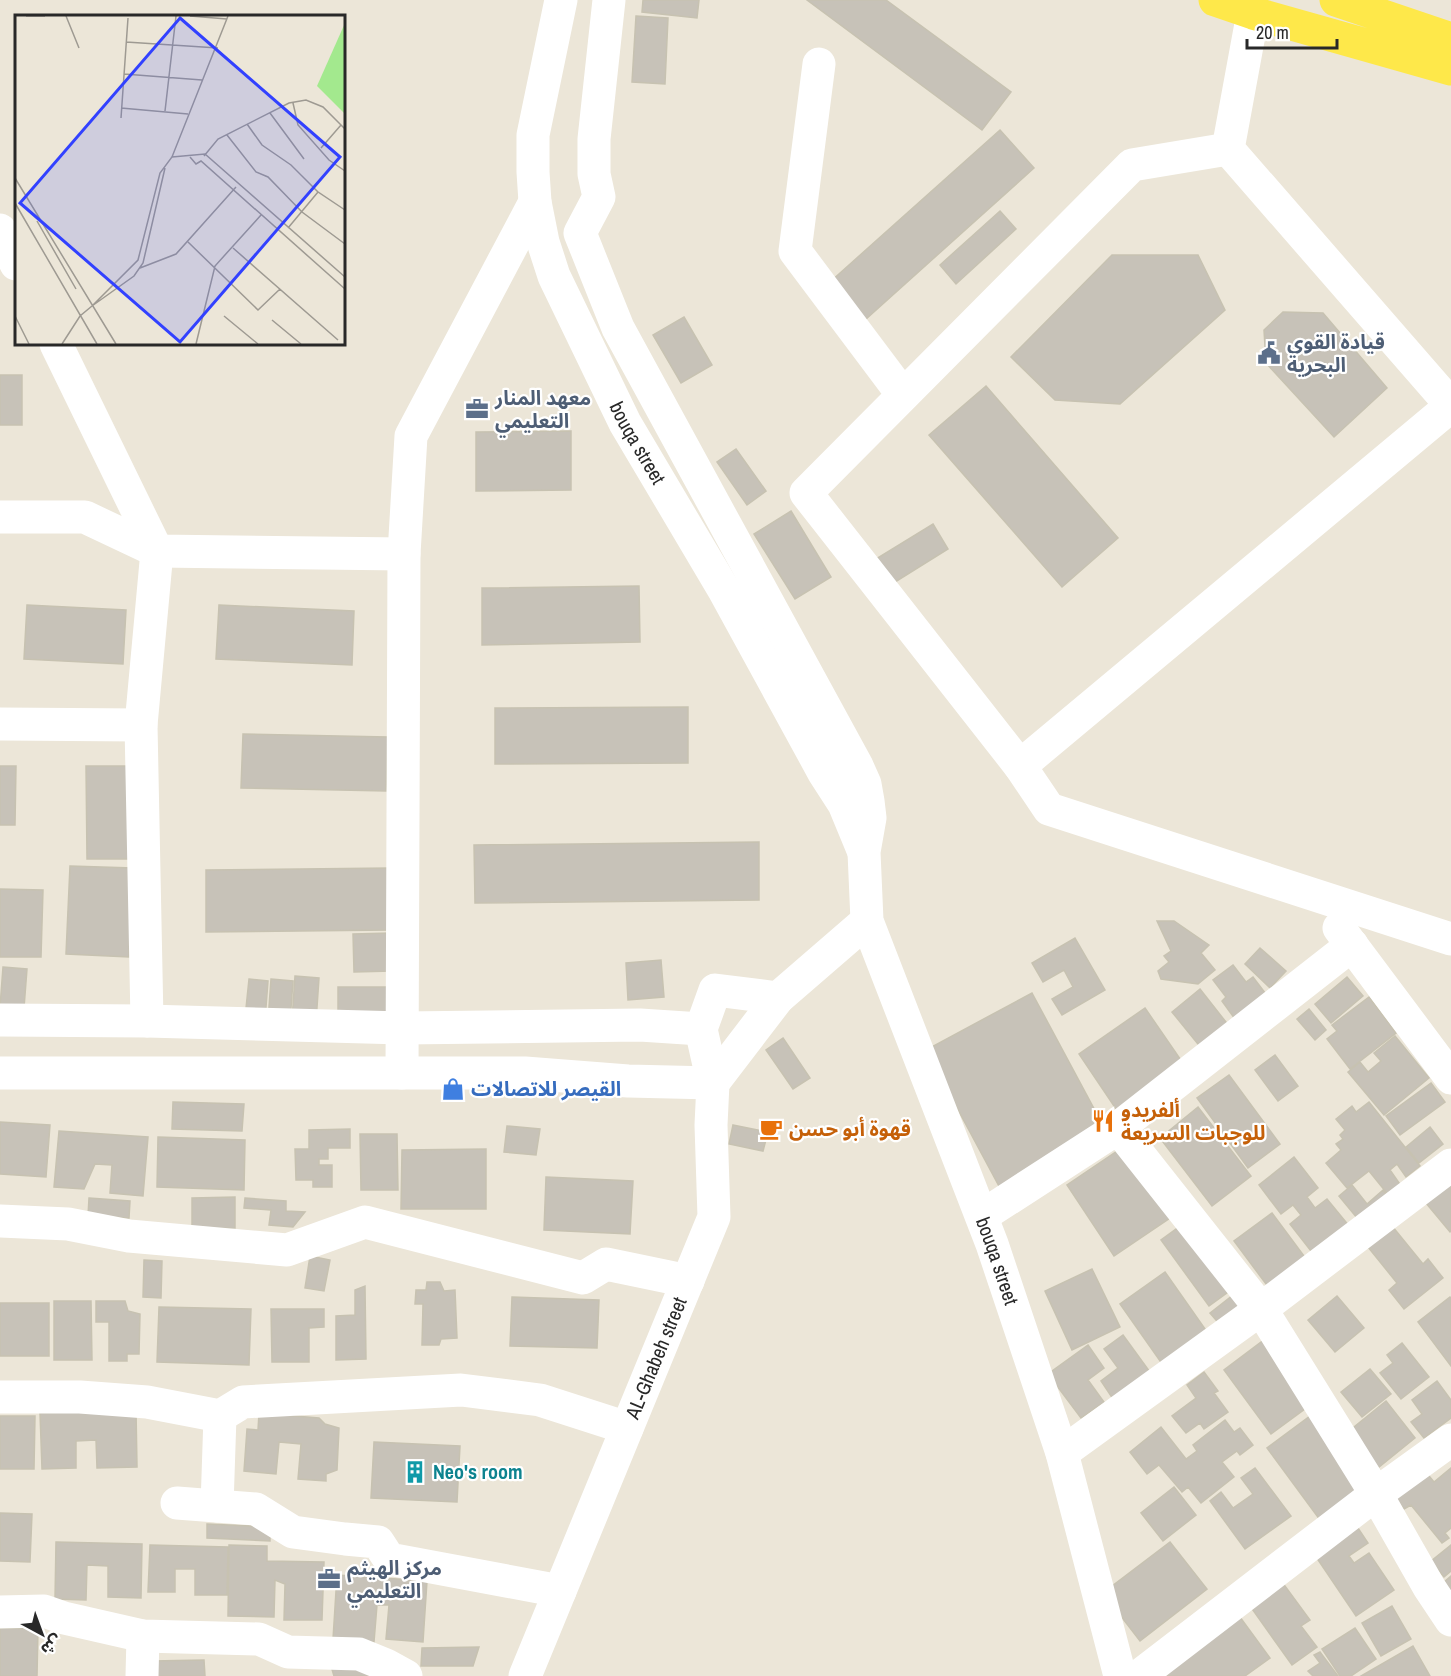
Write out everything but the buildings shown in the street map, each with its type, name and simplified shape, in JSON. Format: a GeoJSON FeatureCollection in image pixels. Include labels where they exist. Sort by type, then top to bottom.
{"type":"FeatureCollection","features":[{"type":"Feature","properties":{"kind":"main road"},"geometry":{"type":"LineString","coordinates":[[1215,0],[1253,13],[1451,69]]}},
{"type":"Feature","properties":{"kind":"main road"},"geometry":{"type":"LineString","coordinates":[[1336,0],[1451,39]]}},
{"type":"Feature","properties":{"kind":"street","name":"bouqa street"},"geometry":{"type":"LineString","coordinates":[[561,0],[533,135],[535,202],[543,242],[554,276],[625,423],[724,590],[824,773],[844,804],[864,852]]}},
{"type":"Feature","properties":{"kind":"street","name":"bouqa street"},"geometry":{"type":"LineString","coordinates":[[609,0],[594,139],[594,174],[599,197],[580,233],[618,328],[858,766],[865,784],[870,818],[864,852],[867,921],[982,1216],[1062,1453],[1120,1676]]}},
{"type":"Feature","properties":{"kind":"street"},"geometry":{"type":"LineString","coordinates":[[1228,149],[1253,13]]}},
{"type":"Feature","properties":{"kind":"street"},"geometry":{"type":"LineString","coordinates":[[819,64],[795,251],[903,395]]}},
{"type":"Feature","properties":{"kind":"street"},"geometry":{"type":"LineString","coordinates":[[1228,149],[1132,165],[806,493],[1020,766],[1049,808],[1451,939]]}},
{"type":"Feature","properties":{"kind":"street"},"geometry":{"type":"LineString","coordinates":[[1020,766],[1451,406],[1228,149]]}},
{"type":"Feature","properties":{"kind":"street"},"geometry":{"type":"LineString","coordinates":[[402,1073],[404,554],[411,436],[535,202]]}},
{"type":"Feature","properties":{"kind":"street"},"geometry":{"type":"LineString","coordinates":[[0,230],[15,262]]}},
{"type":"Feature","properties":{"kind":"street"},"geometry":{"type":"LineString","coordinates":[[56,345],[157,551],[141,724],[147,1022]]}},
{"type":"Feature","properties":{"kind":"street"},"geometry":{"type":"LineString","coordinates":[[0,517],[85,517],[157,551],[404,554]]}},
{"type":"Feature","properties":{"kind":"street"},"geometry":{"type":"LineString","coordinates":[[0,724],[141,724]]}},
{"type":"Feature","properties":{"kind":"street"},"geometry":{"type":"LineString","coordinates":[[1313,894],[1451,1078]]}},
{"type":"Feature","properties":{"kind":"street"},"geometry":{"type":"LineString","coordinates":[[0,1073],[525,1073],[628,1082],[713,1083],[778,998],[867,921]]}},
{"type":"Feature","properties":{"kind":"street"},"geometry":{"type":"LineString","coordinates":[[982,1216],[1118,1128],[1352,945]]}},
{"type":"Feature","properties":{"kind":"street"},"geometry":{"type":"LineString","coordinates":[[0,1020],[403,1028],[640,1025],[701,1029],[715,990],[778,998]]}},
{"type":"Feature","properties":{"kind":"street","name":"AL-Ghabeh street"},"geometry":{"type":"LineString","coordinates":[[525,1676],[714,1217],[711,1125],[713,1083],[701,1029]]}},
{"type":"Feature","properties":{"kind":"street"},"geometry":{"type":"LineString","coordinates":[[1118,1128],[1261,1309],[1451,1620]]}},
{"type":"Feature","properties":{"kind":"street"},"geometry":{"type":"LineString","coordinates":[[1062,1453],[1261,1309],[1451,1164]]}},
{"type":"Feature","properties":{"kind":"street"},"geometry":{"type":"LineString","coordinates":[[0,1221],[68,1224],[129,1236],[287,1250],[365,1222],[584,1278],[606,1264],[688,1281]]}},
{"type":"Feature","properties":{"kind":"street"},"geometry":{"type":"LineString","coordinates":[[0,1397],[81,1396],[147,1402],[220,1416],[243,1402],[461,1390],[540,1400],[627,1428]]}},
{"type":"Feature","properties":{"kind":"street"},"geometry":{"type":"LineString","coordinates":[[217,1506],[220,1416]]}},
{"type":"Feature","properties":{"kind":"street"},"geometry":{"type":"LineString","coordinates":[[1139,1676],[1376,1494],[1451,1440]]}},
{"type":"Feature","properties":{"kind":"street"},"geometry":{"type":"LineString","coordinates":[[177,1503],[256,1509],[293,1532],[378,1542],[389,1559],[560,1591]]}},
{"type":"Feature","properties":{"kind":"street"},"geometry":{"type":"LineString","coordinates":[[0,1612],[44,1611],[64,1618],[143,1636],[258,1640],[288,1652],[359,1654],[406,1676]]}},
{"type":"Feature","properties":{"kind":"street"},"geometry":{"type":"LineString","coordinates":[[142,1676],[143,1636]]}},
{"type":"Feature","properties":{"kind":"place","name":"قيادة القوى البحرية"},"geometry":{"type":"Point","coordinates":[1269,353]}},
{"type":"Feature","properties":{"kind":"place","name":"معهد المنار التعليمي"},"geometry":{"type":"Point","coordinates":[477,409]}},
{"type":"Feature","properties":{"kind":"place","name":"القيصر للاتصالات"},"geometry":{"type":"Point","coordinates":[453,1089]}},
{"type":"Feature","properties":{"kind":"place","name":"ألفريدو للوجبات السريعة"},"geometry":{"type":"Point","coordinates":[1103,1121]}},
{"type":"Feature","properties":{"kind":"place","name":"قهوة أبو حسن"},"geometry":{"type":"Point","coordinates":[771,1129]}},
{"type":"Feature","properties":{"kind":"place","name":"Neo's room"},"geometry":{"type":"Point","coordinates":[415,1472]}},
{"type":"Feature","properties":{"kind":"place","name":"مركز الهيثم التعليمي"},"geometry":{"type":"Point","coordinates":[329,1579]}}]}
